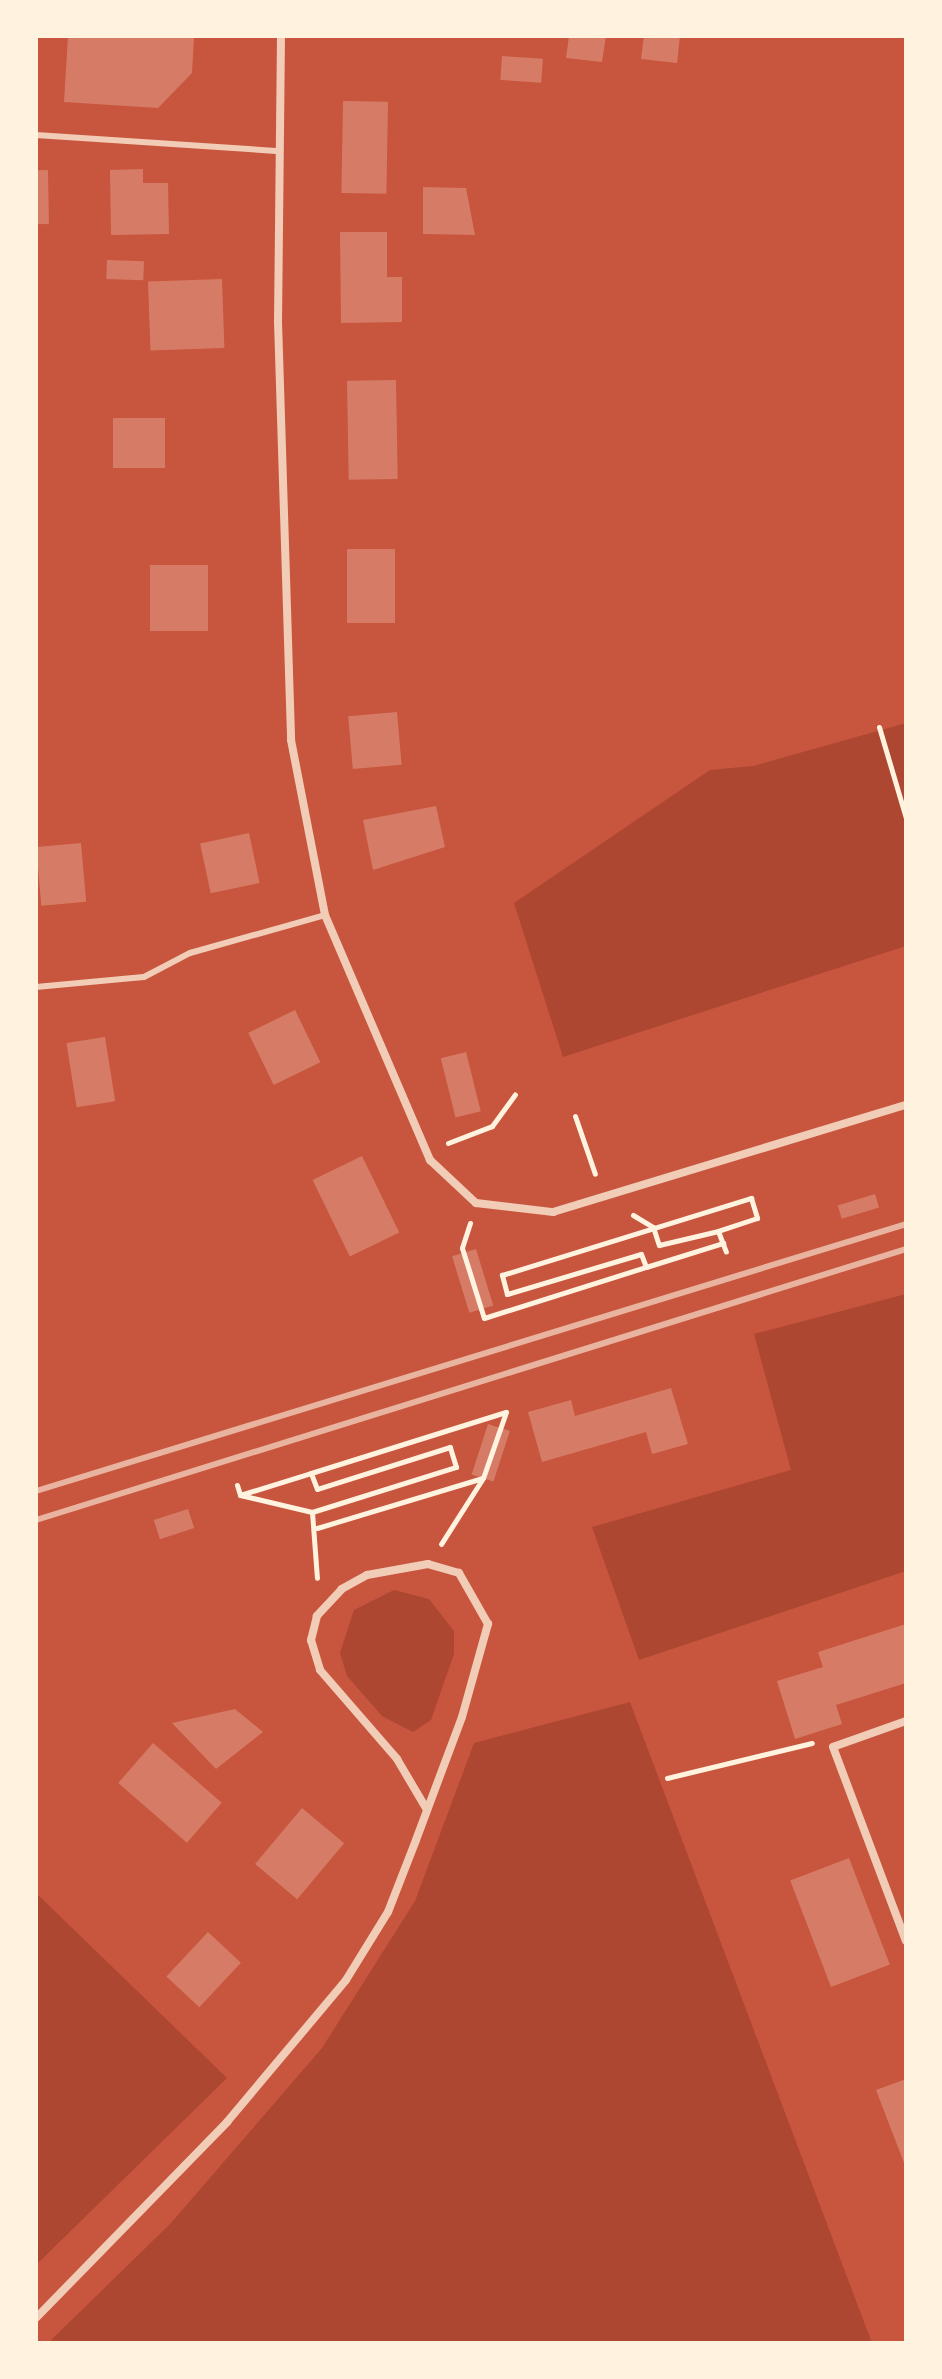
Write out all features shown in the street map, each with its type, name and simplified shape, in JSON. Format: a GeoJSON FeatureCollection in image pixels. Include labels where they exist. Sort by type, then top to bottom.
{"type":"FeatureCollection","features":[{"type":"Feature","properties":{"kind":"street"},"geometry":{"type":"LineString","coordinates":[[281,36],[283,646],[291,740],[325,915],[430,1160],[476,1203],[553,1212],[906,1105]]}},
{"type":"Feature","properties":{"kind":"street"},"geometry":{"type":"LineString","coordinates":[[36,2318],[227,2122],[346,1980],[388,1912],[427,1810],[488,1624],[459,1573],[428,1564],[367,1575],[317,1616],[311,1640],[320,1670],[397,1759],[427,1810]]}},
{"type":"Feature","properties":{"kind":"street"},"geometry":{"type":"LineString","coordinates":[[906,1721],[833,1747],[906,1941]]}},
{"type":"Feature","properties":{"kind":"lane"},"geometry":{"type":"LineString","coordinates":[[36,135],[279,151]]}},
{"type":"Feature","properties":{"kind":"lane"},"geometry":{"type":"LineString","coordinates":[[36,987],[144,977],[190,953],[325,915]]}},
{"type":"Feature","properties":{"kind":"path"},"geometry":{"type":"LineString","coordinates":[[879,727],[906,818]]}},
{"type":"Feature","properties":{"kind":"path"},"geometry":{"type":"LineString","coordinates":[[430,1160],[459,1133],[492,1126],[515,1094]]}},
{"type":"Feature","properties":{"kind":"path"},"geometry":{"type":"LineString","coordinates":[[575,1116],[604,1197]]}},
{"type":"Feature","properties":{"kind":"path"},"geometry":{"type":"LineString","coordinates":[[646,1267],[641,1254],[507,1294],[502,1275],[653,1227],[751,1198],[757,1218],[659,1245],[653,1227]]}},
{"type":"Feature","properties":{"kind":"path"},"geometry":{"type":"LineString","coordinates":[[718,1231],[726,1252]]}},
{"type":"Feature","properties":{"kind":"path"},"geometry":{"type":"LineString","coordinates":[[462,1248],[484,1318],[723,1243]]}},
{"type":"Feature","properties":{"kind":"path"},"geometry":{"type":"LineString","coordinates":[[240,1495],[506,1412],[483,1478],[428,1564]]}},
{"type":"Feature","properties":{"kind":"path"},"geometry":{"type":"LineString","coordinates":[[240,1495],[312,1512],[456,1467],[450,1447],[317,1489],[311,1473]]}},
{"type":"Feature","properties":{"kind":"path"},"geometry":{"type":"LineString","coordinates":[[317,1528],[483,1478]]}},
{"type":"Feature","properties":{"kind":"path"},"geometry":{"type":"LineString","coordinates":[[237,1485],[240,1495]]}},
{"type":"Feature","properties":{"kind":"path"},"geometry":{"type":"LineString","coordinates":[[312,1512],[317,1528],[317,1616]]}},
{"type":"Feature","properties":{"kind":"path"},"geometry":{"type":"LineString","coordinates":[[667,1778],[801,1741],[833,1747]]}},
{"type":"Feature","properties":{"kind":"shaded area"},"geometry":{"type":"Polygon","coordinates":[[[906,723],[906,946],[563,1057],[514,903],[710,770],[753,766],[906,723]]]}},
{"type":"Feature","properties":{"kind":"shaded area"},"geometry":{"type":"Polygon","coordinates":[[[906,1294],[906,1571],[639,1660],[592,1527],[791,1470],[754,1334],[906,1294]]]}},
{"type":"Feature","properties":{"kind":"shaded area"},"geometry":{"type":"Polygon","coordinates":[[[394,1590],[429,1599],[454,1631],[454,1654],[431,1720],[413,1732],[382,1716],[347,1676],[340,1653],[354,1610],[394,1590]]]}},
{"type":"Feature","properties":{"kind":"shaded area"},"geometry":{"type":"Polygon","coordinates":[[[630,1702],[872,2343],[48,2343],[171,2223],[322,2048],[415,1901],[474,1743],[630,1702]]]}},
{"type":"Feature","properties":{"kind":"shaded area"},"geometry":{"type":"Polygon","coordinates":[[[36,1893],[227,2078],[36,2265],[36,1893]]]}},
{"type":"Feature","properties":{"kind":"building"},"geometry":{"type":"Polygon","coordinates":[[[68,36],[194,36],[192,73],[158,108],[64,102],[68,36]]]}},
{"type":"Feature","properties":{"kind":"building"},"geometry":{"type":"Polygon","coordinates":[[[569,36],[606,36],[602,62],[566,58],[569,36]]]}},
{"type":"Feature","properties":{"kind":"building"},"geometry":{"type":"Polygon","coordinates":[[[644,36],[680,36],[677,63],[641,59],[644,36]]]}},
{"type":"Feature","properties":{"kind":"building"},"geometry":{"type":"Polygon","coordinates":[[[502,56],[543,59],[541,83],[500,80],[502,56]]]}},
{"type":"Feature","properties":{"kind":"building"},"geometry":{"type":"Polygon","coordinates":[[[343,101],[388,102],[386,194],[341,193],[343,101]]]}},
{"type":"Feature","properties":{"kind":"building"},"geometry":{"type":"Polygon","coordinates":[[[143,169],[143,183],[168,183],[169,234],[111,235],[110,170],[143,169]]]}},
{"type":"Feature","properties":{"kind":"building"},"geometry":{"type":"Polygon","coordinates":[[[36,170],[48,170],[49,224],[37,224],[36,170]]]}},
{"type":"Feature","properties":{"kind":"building"},"geometry":{"type":"Polygon","coordinates":[[[423,187],[466,188],[475,235],[423,234],[423,187]]]}},
{"type":"Feature","properties":{"kind":"building"},"geometry":{"type":"Polygon","coordinates":[[[340,232],[387,232],[387,277],[402,277],[402,322],[341,323],[340,232]]]}},
{"type":"Feature","properties":{"kind":"building"},"geometry":{"type":"Polygon","coordinates":[[[107,260],[144,261],[143,280],[106,279],[107,260]]]}},
{"type":"Feature","properties":{"kind":"building"},"geometry":{"type":"Polygon","coordinates":[[[222,279],[224,348],[150,351],[148,282],[222,279]]]}},
{"type":"Feature","properties":{"kind":"building"},"geometry":{"type":"Polygon","coordinates":[[[396,380],[398,479],[349,480],[347,381],[396,380]]]}},
{"type":"Feature","properties":{"kind":"building"},"geometry":{"type":"Polygon","coordinates":[[[113,418],[165,418],[165,468],[113,468],[113,418]]]}},
{"type":"Feature","properties":{"kind":"building"},"geometry":{"type":"Polygon","coordinates":[[[347,549],[395,549],[395,623],[347,623],[347,549]]]}},
{"type":"Feature","properties":{"kind":"building"},"geometry":{"type":"Polygon","coordinates":[[[150,565],[208,565],[208,631],[150,631],[150,565]]]}},
{"type":"Feature","properties":{"kind":"building"},"geometry":{"type":"Polygon","coordinates":[[[397,712],[402,765],[353,769],[348,716],[397,712]]]}},
{"type":"Feature","properties":{"kind":"building"},"geometry":{"type":"Polygon","coordinates":[[[436,806],[445,847],[373,870],[363,820],[436,806]]]}},
{"type":"Feature","properties":{"kind":"building"},"geometry":{"type":"Polygon","coordinates":[[[249,833],[260,883],[211,893],[200,843],[249,833]]]}},
{"type":"Feature","properties":{"kind":"building"},"geometry":{"type":"Polygon","coordinates":[[[81,843],[86,902],[41,906],[36,847],[81,843]]]}},
{"type":"Feature","properties":{"kind":"building"},"geometry":{"type":"Polygon","coordinates":[[[295,1010],[320,1062],[274,1085],[248,1033],[295,1010]]]}},
{"type":"Feature","properties":{"kind":"building"},"geometry":{"type":"Polygon","coordinates":[[[105,1037],[115,1101],[77,1107],[66,1043],[105,1037]]]}},
{"type":"Feature","properties":{"kind":"building"},"geometry":{"type":"Polygon","coordinates":[[[466,1052],[481,1111],[456,1117],[441,1058],[466,1052]]]}},
{"type":"Feature","properties":{"kind":"building"},"geometry":{"type":"Polygon","coordinates":[[[362,1156],[399,1232],[350,1257],[313,1180],[362,1156]]]}},
{"type":"Feature","properties":{"kind":"building"},"geometry":{"type":"Polygon","coordinates":[[[875,1194],[879,1207],[842,1219],[838,1205],[875,1194]]]}},
{"type":"Feature","properties":{"kind":"building"},"geometry":{"type":"Polygon","coordinates":[[[476,1249],[493,1305],[469,1313],[452,1256],[476,1249]]]}},
{"type":"Feature","properties":{"kind":"building"},"geometry":{"type":"Polygon","coordinates":[[[671,1388],[688,1444],[652,1454],[646,1432],[542,1462],[528,1412],[571,1400],[575,1416],[671,1388]]]}},
{"type":"Feature","properties":{"kind":"building"},"geometry":{"type":"Polygon","coordinates":[[[488,1424],[510,1431],[493,1482],[472,1474],[488,1424]]]}},
{"type":"Feature","properties":{"kind":"building"},"geometry":{"type":"Polygon","coordinates":[[[188,1509],[194,1528],[160,1539],[154,1520],[188,1509]]]}},
{"type":"Feature","properties":{"kind":"building"},"geometry":{"type":"Polygon","coordinates":[[[906,1624],[906,1683],[836,1705],[842,1724],[795,1739],[777,1681],[823,1667],[818,1652],[906,1624]]]}},
{"type":"Feature","properties":{"kind":"building"},"geometry":{"type":"Polygon","coordinates":[[[235,1709],[263,1732],[216,1769],[172,1723],[235,1709]]]}},
{"type":"Feature","properties":{"kind":"building"},"geometry":{"type":"Polygon","coordinates":[[[153,1743],[222,1803],[187,1843],[118,1783],[153,1743]]]}},
{"type":"Feature","properties":{"kind":"building"},"geometry":{"type":"Polygon","coordinates":[[[302,1808],[344,1843],[297,1899],[255,1864],[302,1808]]]}},
{"type":"Feature","properties":{"kind":"building"},"geometry":{"type":"Polygon","coordinates":[[[849,1858],[890,1964],[831,1987],[790,1881],[849,1858]]]}},
{"type":"Feature","properties":{"kind":"building"},"geometry":{"type":"Polygon","coordinates":[[[208,1932],[241,1963],[199,2007],[166,1977],[208,1932]]]}},
{"type":"Feature","properties":{"kind":"building"},"geometry":{"type":"Polygon","coordinates":[[[906,2079],[906,2168],[876,2090],[906,2079]]]}},
{"type":"Feature","properties":{"kind":"railway"},"geometry":{"type":"LineString","coordinates":[[36,1491],[906,1224]]}},
{"type":"Feature","properties":{"kind":"railway"},"geometry":{"type":"LineString","coordinates":[[36,1520],[906,1249]]}}]}
